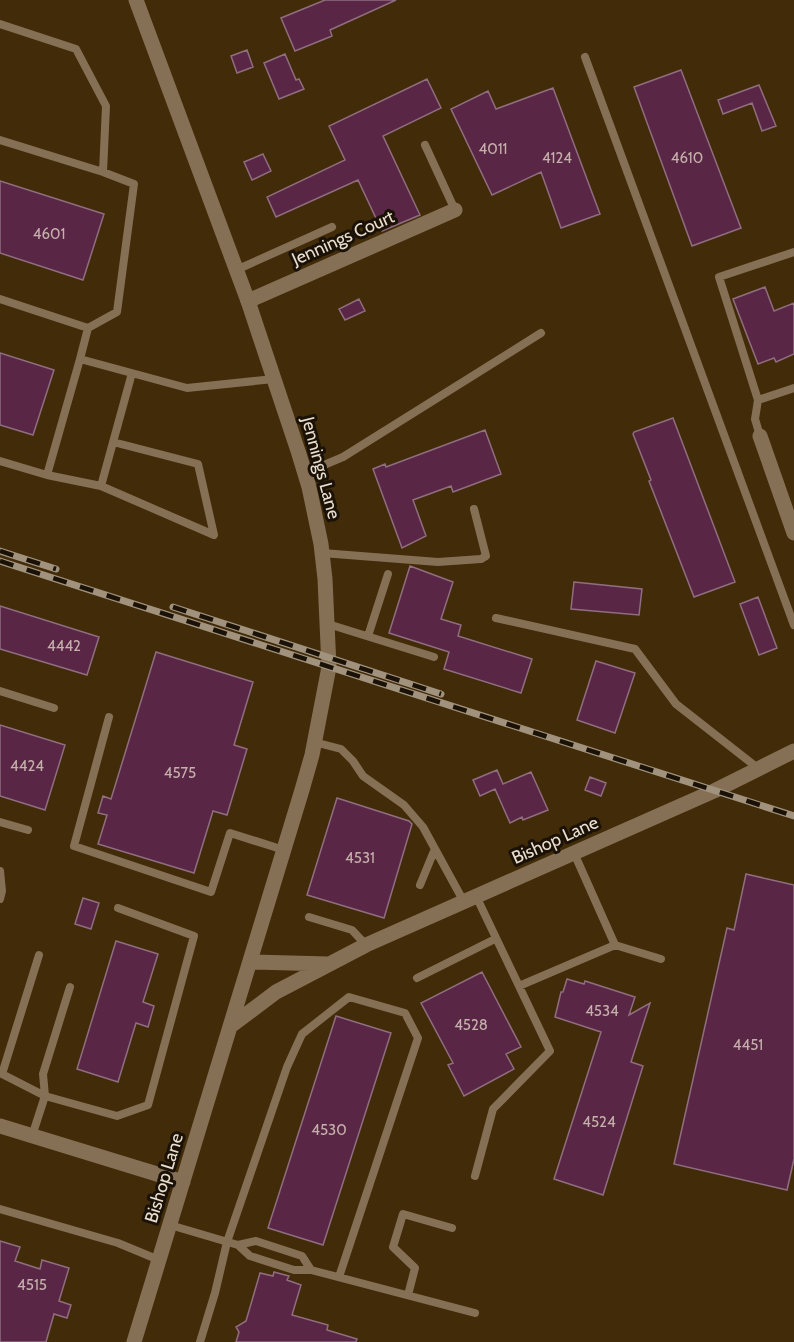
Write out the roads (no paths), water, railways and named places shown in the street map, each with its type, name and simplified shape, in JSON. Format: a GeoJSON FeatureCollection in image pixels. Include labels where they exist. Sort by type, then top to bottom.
{"type":"FeatureCollection","features":[{"type":"Feature","properties":{"kind":"street","name":"Jennings Lane"},"geometry":{"type":"LineString","coordinates":[[136,0],[248,301],[305,473],[322,553],[329,667],[314,742],[250,962]]}},
{"type":"Feature","properties":{"kind":"street","name":"Jennings Court"},"geometry":{"type":"LineString","coordinates":[[248,301],[454,210]]}},
{"type":"Feature","properties":{"kind":"street"},"geometry":{"type":"LineString","coordinates":[[760,436],[794,533]]}},
{"type":"Feature","properties":{"kind":"street","name":"Bishop Lane"},"geometry":{"type":"LineString","coordinates":[[232,1025],[276,992],[366,945],[714,791],[794,752]]}},
{"type":"Feature","properties":{"kind":"street","name":"Bishop Lane"},"geometry":{"type":"LineString","coordinates":[[134,1342],[250,962],[331,964]]}},
{"type":"Feature","properties":{"kind":"street"},"geometry":{"type":"LineString","coordinates":[[0,1126],[183,1182]]}},
{"type":"Feature","properties":{"kind":"lane"},"geometry":{"type":"LineString","coordinates":[[0,24],[76,49],[106,106],[103,172]]}},
{"type":"Feature","properties":{"kind":"lane"},"geometry":{"type":"LineString","coordinates":[[585,57],[794,625]]}},
{"type":"Feature","properties":{"kind":"lane"},"geometry":{"type":"LineString","coordinates":[[0,140],[134,184],[117,312],[88,328],[47,475]]}},
{"type":"Feature","properties":{"kind":"lane"},"geometry":{"type":"LineString","coordinates":[[425,145],[454,210]]}},
{"type":"Feature","properties":{"kind":"lane"},"geometry":{"type":"LineString","coordinates":[[236,270],[332,227]]}},
{"type":"Feature","properties":{"kind":"lane"},"geometry":{"type":"LineString","coordinates":[[760,436],[755,419],[758,400],[738,345],[719,277],[794,252]]}},
{"type":"Feature","properties":{"kind":"lane"},"geometry":{"type":"LineString","coordinates":[[0,299],[88,328]]}},
{"type":"Feature","properties":{"kind":"lane"},"geometry":{"type":"LineString","coordinates":[[305,473],[343,457],[541,333]]}},
{"type":"Feature","properties":{"kind":"lane"},"geometry":{"type":"LineString","coordinates":[[80,359],[187,388],[274,379]]}},
{"type":"Feature","properties":{"kind":"lane"},"geometry":{"type":"LineString","coordinates":[[101,486],[132,373]]}},
{"type":"Feature","properties":{"kind":"lane"},"geometry":{"type":"LineString","coordinates":[[758,400],[794,388]]}},
{"type":"Feature","properties":{"kind":"lane"},"geometry":{"type":"LineString","coordinates":[[0,461],[47,475],[101,486],[214,535],[198,464],[114,442]]}},
{"type":"Feature","properties":{"kind":"lane"},"geometry":{"type":"LineString","coordinates":[[322,553],[438,562],[482,559],[486,556],[474,509]]}},
{"type":"Feature","properties":{"kind":"lane"},"geometry":{"type":"LineString","coordinates":[[368,636],[388,574]]}},
{"type":"Feature","properties":{"kind":"lane"},"geometry":{"type":"LineString","coordinates":[[496,618],[635,649],[676,704],[759,769]]}},
{"type":"Feature","properties":{"kind":"lane"},"geometry":{"type":"LineString","coordinates":[[328,624],[434,657]]}},
{"type":"Feature","properties":{"kind":"lane"},"geometry":{"type":"LineString","coordinates":[[0,692],[54,708]]}},
{"type":"Feature","properties":{"kind":"lane"},"geometry":{"type":"LineString","coordinates":[[109,717],[74,846],[212,892],[230,833],[284,850]]}},
{"type":"Feature","properties":{"kind":"lane"},"geometry":{"type":"LineString","coordinates":[[314,742],[341,748],[363,776],[404,805],[423,827],[434,851],[470,899],[495,939],[550,1051],[493,1109],[475,1176]]}},
{"type":"Feature","properties":{"kind":"lane"},"geometry":{"type":"LineString","coordinates":[[0,822],[28,830]]}},
{"type":"Feature","properties":{"kind":"lane"},"geometry":{"type":"LineString","coordinates":[[420,885],[434,851]]}},
{"type":"Feature","properties":{"kind":"lane"},"geometry":{"type":"LineString","coordinates":[[574,853],[615,945]]}},
{"type":"Feature","properties":{"kind":"lane"},"geometry":{"type":"LineString","coordinates":[[0,871],[2,891],[0,899]]}},
{"type":"Feature","properties":{"kind":"lane"},"geometry":{"type":"LineString","coordinates":[[39,955],[2,1074],[45,1096],[117,1116],[148,1105],[194,936],[118,908]]}},
{"type":"Feature","properties":{"kind":"lane"},"geometry":{"type":"LineString","coordinates":[[309,917],[352,930],[366,945]]}},
{"type":"Feature","properties":{"kind":"lane"},"geometry":{"type":"LineString","coordinates":[[417,978],[495,939]]}},
{"type":"Feature","properties":{"kind":"lane"},"geometry":{"type":"LineString","coordinates":[[519,986],[615,945],[662,959]]}},
{"type":"Feature","properties":{"kind":"lane"},"geometry":{"type":"LineString","coordinates":[[32,1136],[45,1096],[43,1074],[70,987]]}},
{"type":"Feature","properties":{"kind":"lane"},"geometry":{"type":"LineString","coordinates":[[200,1342],[227,1242],[287,1067],[302,1034],[349,997],[405,1013],[418,1038],[339,1277]]}},
{"type":"Feature","properties":{"kind":"lane"},"geometry":{"type":"LineString","coordinates":[[0,1209],[118,1243],[159,1260]]}},
{"type":"Feature","properties":{"kind":"lane"},"geometry":{"type":"LineString","coordinates":[[408,1295],[415,1268],[393,1247],[403,1214],[452,1228]]}},
{"type":"Feature","properties":{"kind":"lane"},"geometry":{"type":"LineString","coordinates":[[170,1225],[238,1245],[250,1256],[294,1270],[310,1270],[475,1312]]}},
{"type":"Feature","properties":{"kind":"lane"},"geometry":{"type":"LineString","coordinates":[[238,1245],[256,1241],[302,1256],[310,1270]]}},
{"type":"Feature","properties":{"kind":"railway"},"geometry":{"type":"LineString","coordinates":[[0,551],[56,569]]}},
{"type":"Feature","properties":{"kind":"railway"},"geometry":{"type":"LineString","coordinates":[[0,561],[794,816]]}},
{"type":"Feature","properties":{"kind":"railway"},"geometry":{"type":"LineString","coordinates":[[173,607],[441,694]]}}]}
